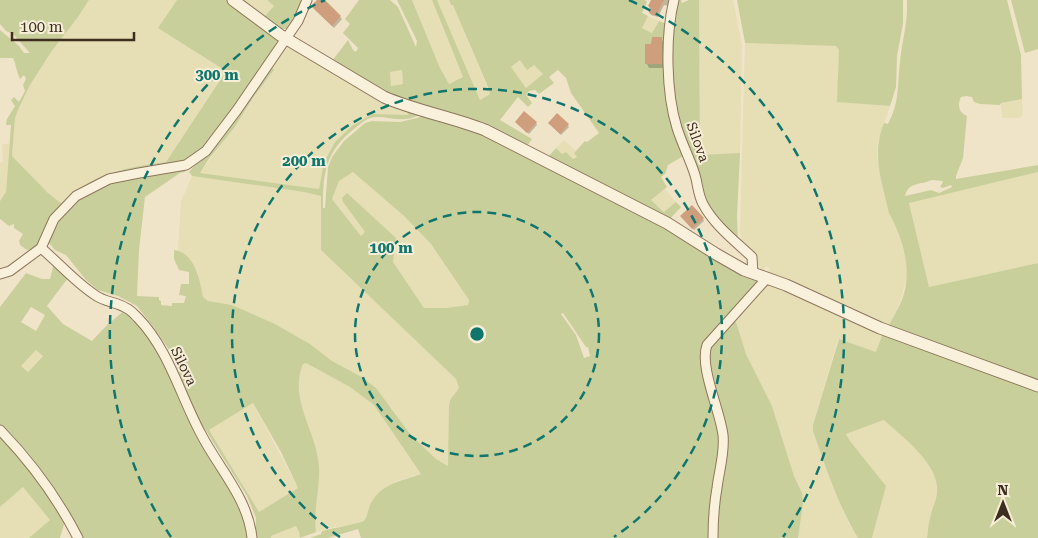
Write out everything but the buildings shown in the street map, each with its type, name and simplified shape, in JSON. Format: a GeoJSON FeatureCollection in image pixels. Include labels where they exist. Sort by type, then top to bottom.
{"type":"FeatureCollection","features":[{"type":"Feature","properties":{"kind":"street"},"geometry":{"type":"LineString","coordinates":[[233,0],[285,38],[384,96],[399,103],[466,122],[485,130],[652,215],[716,254],[753,273],[880,328],[1038,386]]}},
{"type":"Feature","properties":{"kind":"street"},"geometry":{"type":"LineString","coordinates":[[0,274],[10,271],[41,248],[54,219],[76,196],[109,179],[139,172],[186,166],[206,151],[237,110],[298,21],[307,0]]}},
{"type":"Feature","properties":{"kind":"street","name":"Silova"},"geometry":{"type":"LineString","coordinates":[[674,0],[670,15],[668,38],[671,100],[677,128],[695,175],[698,194],[704,206],[720,226],[752,257],[753,273]]}},
{"type":"Feature","properties":{"kind":"street","name":"Silova"},"geometry":{"type":"LineString","coordinates":[[41,248],[73,278],[97,297],[128,308],[140,320],[169,364],[191,416],[244,505],[252,538]]}},
{"type":"Feature","properties":{"kind":"street"},"geometry":{"type":"LineString","coordinates":[[713,538],[723,436],[719,413],[706,369],[704,352],[707,345],[767,278]]}},
{"type":"Feature","properties":{"kind":"street"},"geometry":{"type":"LineString","coordinates":[[0,430],[32,468],[70,522],[78,538]]}},
{"type":"Feature","properties":{"kind":"shaded area"},"geometry":{"type":"Polygon","coordinates":[[[89,0],[177,0],[159,28],[226,70],[166,162],[117,170],[79,188],[62,205],[12,156],[15,118],[30,85],[51,51],[89,0]]]}},
{"type":"Feature","properties":{"kind":"shaded area"},"geometry":{"type":"Polygon","coordinates":[[[244,0],[267,0],[274,6],[264,17],[244,0]]]}},
{"type":"Feature","properties":{"kind":"shaded area"},"geometry":{"type":"Polygon","coordinates":[[[412,0],[432,0],[463,78],[448,84],[412,0]]]}},
{"type":"Feature","properties":{"kind":"shaded area"},"geometry":{"type":"Polygon","coordinates":[[[437,0],[449,0],[451,5],[453,4],[490,94],[480,100],[437,0]]]}},
{"type":"Feature","properties":{"kind":"shaded area"},"geometry":{"type":"Polygon","coordinates":[[[699,0],[733,0],[742,45],[740,153],[700,156],[699,0]]]}},
{"type":"Feature","properties":{"kind":"shaded area"},"geometry":{"type":"Polygon","coordinates":[[[648,16],[659,21],[652,33],[642,28],[648,16]]]}},
{"type":"Feature","properties":{"kind":"shaded area"},"geometry":{"type":"Polygon","coordinates":[[[745,43],[836,46],[839,50],[838,102],[890,106],[878,141],[877,157],[891,218],[894,220],[906,256],[907,275],[901,300],[888,328],[768,275],[769,268],[765,266],[764,272],[761,270],[755,257],[742,244],[740,232],[745,43]]]}},
{"type":"Feature","properties":{"kind":"shaded area"},"geometry":{"type":"Polygon","coordinates":[[[288,45],[372,97],[407,112],[408,115],[373,114],[335,142],[324,162],[319,189],[200,173],[274,70],[270,65],[288,45]]]}},
{"type":"Feature","properties":{"kind":"shaded area"},"geometry":{"type":"Polygon","coordinates":[[[520,60],[534,65],[543,74],[526,88],[511,67],[520,60]]]}},
{"type":"Feature","properties":{"kind":"shaded area"},"geometry":{"type":"Polygon","coordinates":[[[402,70],[403,84],[391,86],[390,72],[402,70]]]}},
{"type":"Feature","properties":{"kind":"shaded area"},"geometry":{"type":"Polygon","coordinates":[[[1022,99],[1023,115],[1019,118],[1002,118],[1001,103],[1022,99]]]}},
{"type":"Feature","properties":{"kind":"shaded area"},"geometry":{"type":"Polygon","coordinates":[[[564,140],[576,151],[574,153],[577,157],[573,159],[566,152],[562,154],[556,148],[564,140]]]}},
{"type":"Feature","properties":{"kind":"shaded area"},"geometry":{"type":"Polygon","coordinates":[[[2,144],[9,144],[6,192],[0,201],[0,163],[3,162],[2,144]]]}},
{"type":"Feature","properties":{"kind":"shaded area"},"geometry":{"type":"Polygon","coordinates":[[[353,172],[404,216],[431,244],[469,300],[468,305],[424,308],[393,262],[343,202],[365,232],[361,236],[332,199],[339,181],[353,172]]]}},
{"type":"Feature","properties":{"kind":"shaded area"},"geometry":{"type":"Polygon","coordinates":[[[1038,172],[1038,263],[929,287],[909,202],[1038,172]]]}},
{"type":"Feature","properties":{"kind":"shaded area"},"geometry":{"type":"Polygon","coordinates":[[[192,176],[321,196],[321,250],[456,379],[459,388],[450,400],[449,406],[449,466],[436,459],[411,435],[391,407],[360,376],[332,361],[310,344],[275,324],[232,305],[208,301],[202,297],[198,273],[188,259],[178,251],[181,202],[192,176]]]}},
{"type":"Feature","properties":{"kind":"shaded area"},"geometry":{"type":"Polygon","coordinates":[[[665,189],[676,202],[665,212],[651,200],[665,189]]]}},
{"type":"Feature","properties":{"kind":"shaded area"},"geometry":{"type":"Polygon","coordinates":[[[767,285],[775,285],[883,333],[876,352],[838,339],[813,425],[832,484],[848,522],[858,538],[798,538],[802,493],[794,476],[772,406],[746,354],[733,318],[767,285]]]}},
{"type":"Feature","properties":{"kind":"shaded area"},"geometry":{"type":"Polygon","coordinates":[[[36,350],[43,355],[28,372],[20,367],[36,350]]]}},
{"type":"Feature","properties":{"kind":"shaded area"},"geometry":{"type":"Polygon","coordinates":[[[306,363],[350,387],[374,405],[421,474],[396,481],[371,504],[364,521],[349,526],[334,527],[316,532],[297,387],[301,368],[306,363]]]}},
{"type":"Feature","properties":{"kind":"shaded area"},"geometry":{"type":"Polygon","coordinates":[[[253,403],[298,488],[259,512],[209,430],[253,403]]]}},
{"type":"Feature","properties":{"kind":"shaded area"},"geometry":{"type":"Polygon","coordinates":[[[885,420],[920,453],[928,463],[936,480],[937,492],[927,538],[872,538],[886,486],[846,434],[885,420]]]}},
{"type":"Feature","properties":{"kind":"shaded area"},"geometry":{"type":"Polygon","coordinates":[[[23,487],[51,520],[29,538],[0,538],[0,507],[23,487]]]}},
{"type":"Feature","properties":{"kind":"shaded area"},"geometry":{"type":"Polygon","coordinates":[[[296,526],[300,538],[271,538],[271,536],[296,526]]]}},
{"type":"Feature","properties":{"kind":"green space"},"geometry":{"type":"Polygon","coordinates":[[[0,0],[89,0],[51,52],[30,85],[15,118],[12,156],[48,193],[62,204],[84,185],[97,179],[137,166],[166,162],[226,71],[158,28],[177,0],[227,0],[259,26],[278,38],[232,113],[208,145],[185,163],[138,170],[70,198],[38,244],[32,249],[27,250],[20,245],[19,241],[23,234],[14,228],[14,224],[9,226],[0,219],[0,201],[6,192],[11,125],[6,125],[7,119],[15,106],[11,100],[14,97],[19,102],[25,91],[23,85],[26,79],[24,75],[20,79],[13,58],[0,58],[0,30],[19,46],[24,53],[30,53],[13,34],[6,31],[0,24],[0,0]]]}},
{"type":"Feature","properties":{"kind":"green space"},"geometry":{"type":"Polygon","coordinates":[[[238,0],[244,0],[264,17],[274,6],[267,0],[303,0],[293,23],[288,28],[283,29],[270,24],[238,0]]]}},
{"type":"Feature","properties":{"kind":"green space"},"geometry":{"type":"Polygon","coordinates":[[[359,0],[390,0],[398,7],[416,47],[417,41],[397,0],[412,0],[440,68],[449,84],[463,77],[432,0],[437,0],[480,100],[490,94],[488,87],[453,5],[451,5],[449,0],[645,0],[647,2],[642,13],[648,16],[642,28],[652,33],[659,21],[667,24],[667,72],[685,155],[668,165],[665,174],[661,177],[667,187],[651,200],[664,212],[676,202],[681,207],[669,220],[657,211],[548,157],[556,148],[562,154],[566,152],[573,159],[577,157],[574,153],[585,141],[587,142],[599,133],[571,93],[566,78],[558,70],[549,77],[554,83],[539,94],[535,90],[529,91],[526,95],[532,103],[528,107],[518,97],[500,120],[532,139],[527,146],[387,93],[332,61],[348,40],[353,50],[356,52],[358,48],[343,33],[350,24],[345,19],[359,0]],[[520,60],[511,67],[526,88],[543,74],[534,65],[527,70],[520,60]],[[402,70],[390,72],[391,86],[403,84],[402,70]]]}},
{"type":"Feature","properties":{"kind":"green space"},"geometry":{"type":"Polygon","coordinates":[[[676,0],[681,0],[682,3],[689,0],[699,0],[700,155],[740,153],[737,217],[738,241],[710,212],[685,144],[672,92],[671,29],[676,0]]]}},
{"type":"Feature","properties":{"kind":"green space"},"geometry":{"type":"Polygon","coordinates":[[[737,0],[903,0],[903,24],[897,56],[896,87],[890,106],[837,102],[839,50],[836,46],[745,43],[737,0]]]}},
{"type":"Feature","properties":{"kind":"green space"},"geometry":{"type":"Polygon","coordinates":[[[907,0],[1007,0],[1021,55],[1022,99],[1001,103],[1000,105],[980,104],[974,102],[972,97],[961,97],[960,108],[962,113],[967,116],[963,158],[956,179],[1038,165],[1038,172],[909,203],[929,287],[1038,263],[1038,382],[888,328],[902,300],[907,277],[902,244],[889,213],[883,190],[878,146],[884,123],[888,124],[895,108],[907,0]],[[932,180],[912,186],[905,196],[931,190],[939,193],[952,187],[951,185],[943,188],[940,187],[942,181],[932,180]]]}},
{"type":"Feature","properties":{"kind":"green space"},"geometry":{"type":"Polygon","coordinates":[[[1011,0],[1038,0],[1038,49],[1025,53],[1011,0]]]}},
{"type":"Feature","properties":{"kind":"green space"},"geometry":{"type":"Polygon","coordinates":[[[286,42],[364,89],[466,127],[598,190],[756,279],[758,282],[751,294],[715,329],[703,350],[721,434],[711,538],[361,538],[358,529],[328,538],[310,538],[321,534],[322,531],[364,521],[371,503],[381,491],[393,484],[421,474],[374,405],[350,387],[306,363],[303,364],[299,377],[299,390],[301,403],[314,441],[319,467],[315,516],[316,532],[300,538],[296,526],[271,536],[271,538],[256,538],[256,518],[247,496],[196,415],[168,348],[154,328],[137,306],[118,296],[98,290],[86,280],[66,255],[44,242],[71,202],[104,183],[185,169],[185,172],[180,173],[145,197],[139,250],[137,296],[159,297],[161,305],[172,306],[172,303],[184,303],[186,296],[179,295],[181,284],[189,284],[189,272],[179,270],[174,259],[174,250],[181,252],[187,256],[195,268],[203,297],[208,301],[232,305],[275,324],[310,344],[332,361],[360,376],[376,388],[411,435],[436,459],[448,466],[449,406],[450,400],[459,388],[456,379],[321,250],[321,196],[192,176],[189,172],[207,152],[286,42]],[[288,45],[279,52],[270,65],[274,70],[200,173],[319,189],[324,162],[335,142],[352,126],[373,114],[408,115],[407,112],[372,97],[288,45]],[[419,115],[412,118],[370,118],[361,123],[344,138],[331,155],[325,174],[323,208],[325,208],[328,167],[332,157],[344,141],[365,123],[372,121],[400,122],[421,117],[419,115]],[[353,172],[339,181],[332,199],[361,236],[365,232],[343,202],[342,198],[347,193],[396,238],[393,262],[424,308],[468,305],[469,300],[431,244],[404,216],[353,172]],[[563,313],[561,314],[576,335],[584,358],[590,356],[588,347],[586,347],[563,313]],[[253,403],[209,430],[259,512],[298,488],[281,452],[253,403]]]}},
{"type":"Feature","properties":{"kind":"green space"},"geometry":{"type":"Polygon","coordinates":[[[54,263],[68,278],[47,306],[63,324],[92,341],[125,310],[132,315],[159,350],[241,504],[250,538],[80,538],[0,427],[0,307],[26,273],[42,279],[50,279],[54,263]],[[31,307],[21,322],[36,331],[45,315],[31,307]],[[36,350],[21,366],[28,372],[43,356],[36,350]]]}},
{"type":"Feature","properties":{"kind":"green space"},"geometry":{"type":"Polygon","coordinates":[[[733,318],[746,354],[772,406],[794,476],[802,493],[803,503],[798,538],[714,538],[724,457],[707,368],[708,347],[733,318]]]}},
{"type":"Feature","properties":{"kind":"green space"},"geometry":{"type":"Polygon","coordinates":[[[883,333],[1038,390],[1038,538],[927,538],[928,526],[937,493],[933,472],[919,452],[884,420],[846,434],[886,486],[872,538],[858,538],[844,513],[833,486],[813,431],[813,425],[839,339],[876,352],[883,333]]]}},
{"type":"Feature","properties":{"kind":"green space"},"geometry":{"type":"Polygon","coordinates":[[[0,434],[34,474],[65,521],[60,538],[29,538],[50,520],[23,487],[0,507],[0,434]]]}}]}
